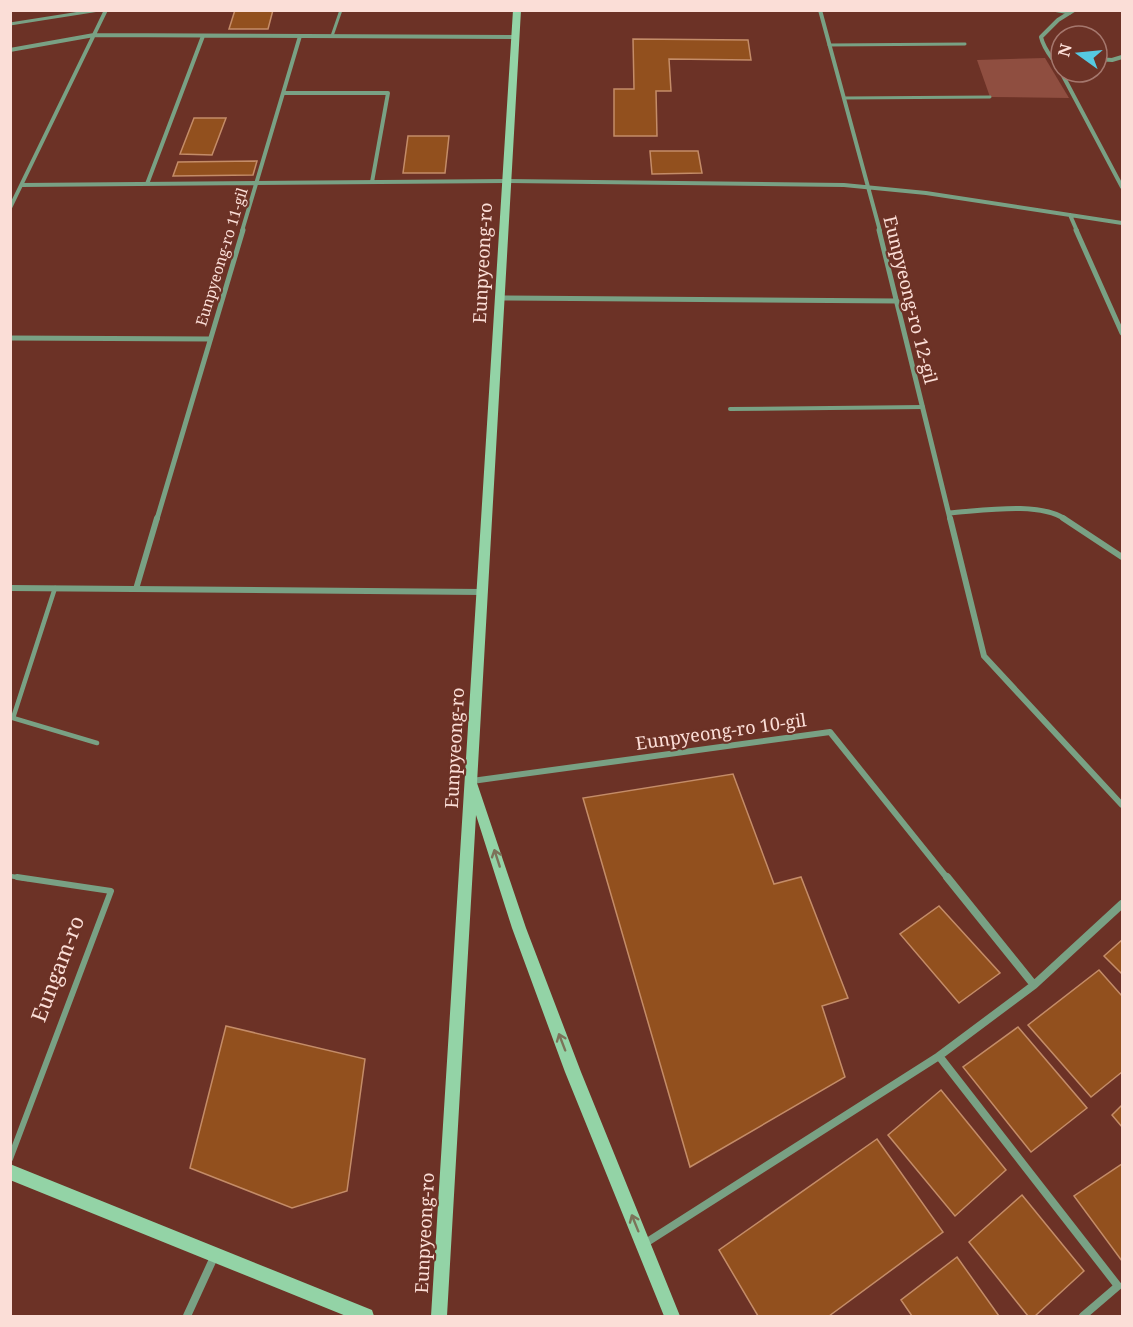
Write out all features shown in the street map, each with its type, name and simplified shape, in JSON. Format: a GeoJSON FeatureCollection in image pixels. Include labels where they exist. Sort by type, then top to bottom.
{"type":"FeatureCollection","features":[{"type":"Feature","properties":{"kind":"main road","name":"Eunpyeong-ro"},"geometry":{"type":"LineString","coordinates":[[439,1317],[516,10]]}},
{"type":"Feature","properties":{"kind":"main road"},"geometry":{"type":"LineString","coordinates":[[472,782],[524,939],[573,1072],[672,1317]]}},
{"type":"Feature","properties":{"kind":"main road"},"geometry":{"type":"LineString","coordinates":[[10,1172],[366,1317]]}},
{"type":"Feature","properties":{"kind":"street"},"geometry":{"type":"LineString","coordinates":[[10,208],[106,10]]}},
{"type":"Feature","properties":{"kind":"street","name":"Eunpyeong-ro 12-gil"},"geometry":{"type":"LineString","coordinates":[[820,10],[869,187],[923,407]]}},
{"type":"Feature","properties":{"kind":"street"},"geometry":{"type":"LineString","coordinates":[[1057,24],[1072,12]]}},
{"type":"Feature","properties":{"kind":"street"},"geometry":{"type":"LineString","coordinates":[[1049,31],[1041,37],[1042,48],[1049,54]]}},
{"type":"Feature","properties":{"kind":"street"},"geometry":{"type":"LineString","coordinates":[[10,50],[94,35],[515,37]]}},
{"type":"Feature","properties":{"kind":"street"},"geometry":{"type":"LineString","coordinates":[[147,184],[203,36]]}},
{"type":"Feature","properties":{"kind":"street"},"geometry":{"type":"LineString","coordinates":[[257,183],[300,36]]}},
{"type":"Feature","properties":{"kind":"street"},"geometry":{"type":"LineString","coordinates":[[1067,84],[1122,187]]}},
{"type":"Feature","properties":{"kind":"street"},"geometry":{"type":"LineString","coordinates":[[283,93],[388,93],[372,182]]}},
{"type":"Feature","properties":{"kind":"street","name":"Eunpyeong-ro 12-gil"},"geometry":{"type":"LineString","coordinates":[[506,181],[869,187],[926,193],[1122,223]]}},
{"type":"Feature","properties":{"kind":"street","name":"Eunpyeong-ro"},"geometry":{"type":"LineString","coordinates":[[257,183],[506,181]]}},
{"type":"Feature","properties":{"kind":"street","name":"Eunpyeong-ro 11-gil"},"geometry":{"type":"LineString","coordinates":[[22,185],[257,183],[136,589]]}},
{"type":"Feature","properties":{"kind":"street"},"geometry":{"type":"LineString","coordinates":[[1070,215],[1122,333]]}},
{"type":"Feature","properties":{"kind":"street"},"geometry":{"type":"LineString","coordinates":[[500,298],[897,301]]}},
{"type":"Feature","properties":{"kind":"street"},"geometry":{"type":"LineString","coordinates":[[10,338],[210,339]]}},
{"type":"Feature","properties":{"kind":"street"},"geometry":{"type":"LineString","coordinates":[[923,407],[984,656],[1122,805]]}},
{"type":"Feature","properties":{"kind":"street"},"geometry":{"type":"LineString","coordinates":[[949,513],[1030,509],[1059,515],[1122,556]]}},
{"type":"Feature","properties":{"kind":"street"},"geometry":{"type":"LineString","coordinates":[[10,588],[482,592]]}},
{"type":"Feature","properties":{"kind":"street","name":"Eunpyeong-ro 10-gil"},"geometry":{"type":"LineString","coordinates":[[472,782],[830,732],[1034,985]]}},
{"type":"Feature","properties":{"kind":"street"},"geometry":{"type":"LineString","coordinates":[[644,1244],[939,1056],[1034,985],[1122,904]]}},
{"type":"Feature","properties":{"kind":"street"},"geometry":{"type":"LineString","coordinates":[[939,1056],[1118,1286],[1083,1317]]}},
{"type":"Feature","properties":{"kind":"street"},"geometry":{"type":"LineString","coordinates":[[187,1317],[215,1255]]}},
{"type":"Feature","properties":{"kind":"lane"},"geometry":{"type":"LineString","coordinates":[[10,24],[99,10]]}},
{"type":"Feature","properties":{"kind":"lane"},"geometry":{"type":"LineString","coordinates":[[332,36],[341,10]]}},
{"type":"Feature","properties":{"kind":"lane"},"geometry":{"type":"LineString","coordinates":[[1053,10],[1072,12]]}},
{"type":"Feature","properties":{"kind":"lane"},"geometry":{"type":"LineString","coordinates":[[829,45],[965,44]]}},
{"type":"Feature","properties":{"kind":"lane"},"geometry":{"type":"LineString","coordinates":[[844,98],[990,97]]}},
{"type":"Feature","properties":{"kind":"lane","name":"Eunpyeong-ro 12-gil"},"geometry":{"type":"LineString","coordinates":[[730,409],[923,407]]}},
{"type":"Feature","properties":{"kind":"lane"},"geometry":{"type":"LineString","coordinates":[[55,588],[13,718],[97,743]]}},
{"type":"Feature","properties":{"kind":"lane","name":"Eungam-ro"},"geometry":{"type":"LineString","coordinates":[[10,876],[111,891],[10,1159]]}},
{"type":"Feature","properties":{"kind":"shaded area"},"geometry":{"type":"Polygon","coordinates":[[[1045,58],[1049,65],[1049,84],[1061,84],[1069,98],[990,97],[977,60],[1045,58]]]}},
{"type":"Feature","properties":{"kind":"building"},"geometry":{"type":"Polygon","coordinates":[[[235,10],[273,10],[268,29],[229,29],[235,10]]]}},
{"type":"Feature","properties":{"kind":"building"},"geometry":{"type":"Polygon","coordinates":[[[633,39],[748,40],[751,60],[669,59],[671,91],[656,91],[657,136],[614,136],[614,89],[634,89],[633,39]]]}},
{"type":"Feature","properties":{"kind":"building"},"geometry":{"type":"Polygon","coordinates":[[[194,118],[226,118],[212,155],[180,154],[194,118]]]}},
{"type":"Feature","properties":{"kind":"building"},"geometry":{"type":"Polygon","coordinates":[[[408,136],[449,136],[445,173],[403,173],[408,136]]]}},
{"type":"Feature","properties":{"kind":"building"},"geometry":{"type":"Polygon","coordinates":[[[650,151],[698,151],[702,173],[652,174],[650,151]]]}},
{"type":"Feature","properties":{"kind":"building"},"geometry":{"type":"Polygon","coordinates":[[[257,161],[253,175],[173,176],[178,162],[257,161]]]}},
{"type":"Feature","properties":{"kind":"building"},"geometry":{"type":"Polygon","coordinates":[[[733,774],[774,884],[801,877],[848,998],[822,1006],[845,1077],[690,1167],[583,798],[733,774]]]}},
{"type":"Feature","properties":{"kind":"building"},"geometry":{"type":"Polygon","coordinates":[[[939,906],[1000,973],[959,1003],[900,934],[939,906]]]}},
{"type":"Feature","properties":{"kind":"building"},"geometry":{"type":"Polygon","coordinates":[[[1122,940],[1122,974],[1104,956],[1122,940]]]}},
{"type":"Feature","properties":{"kind":"building"},"geometry":{"type":"Polygon","coordinates":[[[1099,970],[1122,996],[1122,1072],[1091,1097],[1028,1025],[1099,970]]]}},
{"type":"Feature","properties":{"kind":"building"},"geometry":{"type":"Polygon","coordinates":[[[226,1026],[365,1059],[347,1191],[292,1208],[190,1168],[226,1026]]]}},
{"type":"Feature","properties":{"kind":"building"},"geometry":{"type":"Polygon","coordinates":[[[1018,1027],[1087,1108],[1031,1152],[963,1067],[1018,1027]]]}},
{"type":"Feature","properties":{"kind":"building"},"geometry":{"type":"Polygon","coordinates":[[[941,1090],[1006,1170],[955,1216],[888,1135],[941,1090]]]}},
{"type":"Feature","properties":{"kind":"building"},"geometry":{"type":"Polygon","coordinates":[[[1122,1105],[1122,1127],[1112,1115],[1122,1105]]]}},
{"type":"Feature","properties":{"kind":"building"},"geometry":{"type":"Polygon","coordinates":[[[877,1139],[943,1232],[829,1316],[758,1316],[719,1250],[877,1139]]]}},
{"type":"Feature","properties":{"kind":"building"},"geometry":{"type":"Polygon","coordinates":[[[1122,1164],[1122,1261],[1074,1196],[1122,1164]]]}},
{"type":"Feature","properties":{"kind":"building"},"geometry":{"type":"Polygon","coordinates":[[[1022,1195],[1084,1271],[1035,1316],[1028,1316],[969,1242],[1022,1195]]]}},
{"type":"Feature","properties":{"kind":"building"},"geometry":{"type":"Polygon","coordinates":[[[957,1257],[999,1316],[912,1316],[901,1300],[957,1257]]]}}]}
